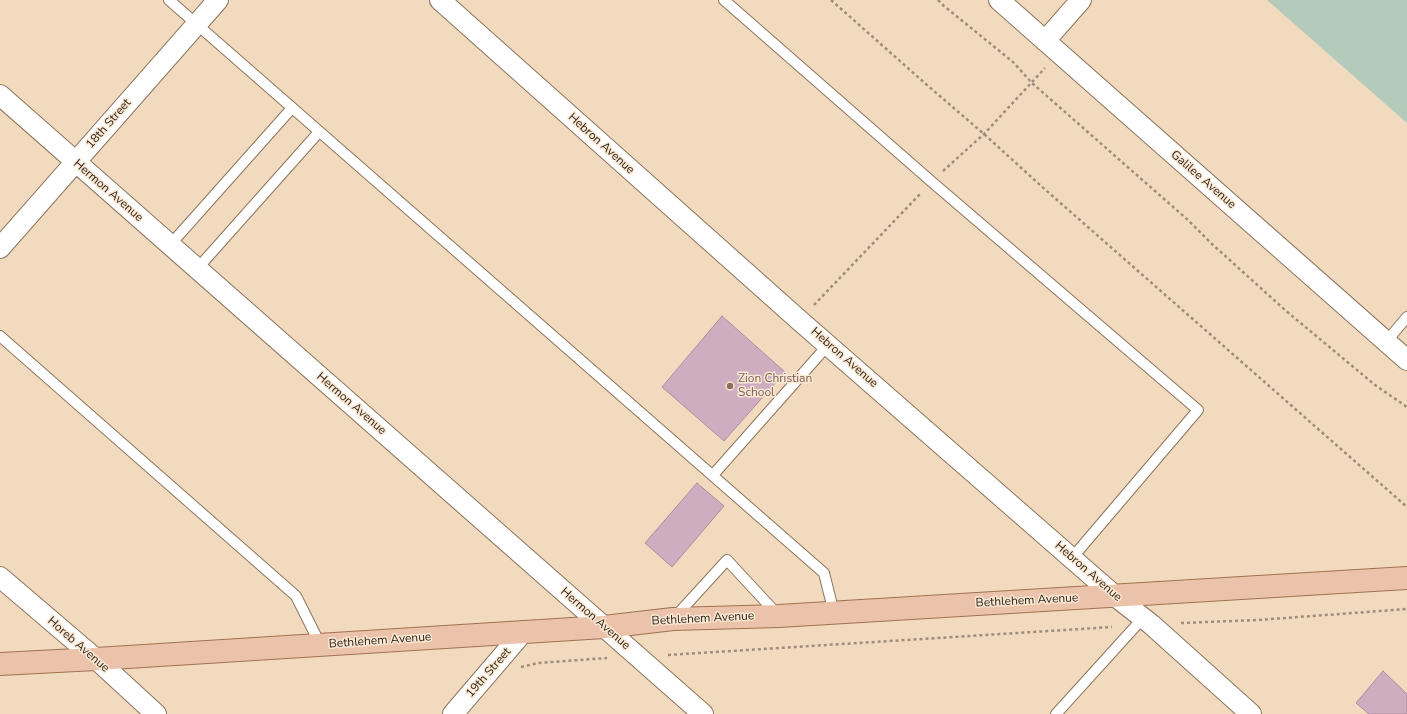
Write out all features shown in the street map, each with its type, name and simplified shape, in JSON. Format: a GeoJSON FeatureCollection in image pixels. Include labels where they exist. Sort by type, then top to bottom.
{"type":"FeatureCollection","features":[{"type":"Feature","properties":{"kind":"main road","name":"Bethlehem Avenue"},"geometry":{"type":"LineString","coordinates":[[0,664],[604,627],[673,619],[834,613],[1407,578]]}},
{"type":"Feature","properties":{"kind":"street","name":"18th Street"},"geometry":{"type":"LineString","coordinates":[[0,248],[218,0]]}},
{"type":"Feature","properties":{"kind":"street","name":"Hebron Avenue"},"geometry":{"type":"LineString","coordinates":[[440,0],[828,345],[1072,558],[1144,623],[1251,714]]}},
{"type":"Feature","properties":{"kind":"street","name":"Galilee Avenue"},"geometry":{"type":"LineString","coordinates":[[999,0],[1407,360]]}},
{"type":"Feature","properties":{"kind":"street"},"geometry":{"type":"LineString","coordinates":[[1045,41],[1080,0]]}},
{"type":"Feature","properties":{"kind":"street","name":"Hermon Avenue"},"geometry":{"type":"LineString","coordinates":[[0,95],[703,714]]}},
{"type":"Feature","properties":{"kind":"street","name":"Horeb Avenue"},"geometry":{"type":"LineString","coordinates":[[0,576],[96,659],[156,714]]}},
{"type":"Feature","properties":{"kind":"street","name":"19th Street"},"geometry":{"type":"LineString","coordinates":[[453,714],[524,631]]}},
{"type":"Feature","properties":{"kind":"lane"},"geometry":{"type":"LineString","coordinates":[[169,0],[824,573],[834,613]]}},
{"type":"Feature","properties":{"kind":"lane"},"geometry":{"type":"LineString","coordinates":[[724,0],[932,182],[1198,410],[1072,558]]}},
{"type":"Feature","properties":{"kind":"lane"},"geometry":{"type":"LineString","coordinates":[[170,245],[292,108]]}},
{"type":"Feature","properties":{"kind":"lane"},"geometry":{"type":"LineString","coordinates":[[197,269],[319,132]]}},
{"type":"Feature","properties":{"kind":"lane"},"geometry":{"type":"LineString","coordinates":[[1386,342],[1407,317]]}},
{"type":"Feature","properties":{"kind":"lane"},"geometry":{"type":"LineString","coordinates":[[0,336],[296,596],[320,644]]}},
{"type":"Feature","properties":{"kind":"lane"},"geometry":{"type":"LineString","coordinates":[[713,475],[828,345]]}},
{"type":"Feature","properties":{"kind":"lane"},"geometry":{"type":"LineString","coordinates":[[673,619],[727,560],[779,616]]}},
{"type":"Feature","properties":{"kind":"lane"},"geometry":{"type":"LineString","coordinates":[[1056,714],[1144,623]]}},
{"type":"Feature","properties":{"kind":"path"},"geometry":{"type":"LineString","coordinates":[[831,0],[1407,507]]}},
{"type":"Feature","properties":{"kind":"path"},"geometry":{"type":"LineString","coordinates":[[938,0],[1013,62],[1032,83],[1188,220],[1212,244],[1285,310],[1375,385],[1407,407]]}},
{"type":"Feature","properties":{"kind":"path"},"geometry":{"type":"LineString","coordinates":[[490,670],[519,668],[538,663],[636,655],[685,654],[1144,623],[1258,620],[1407,609]]}},
{"type":"Feature","properties":{"kind":"green space"},"geometry":{"type":"Polygon","coordinates":[[[1267,0],[1407,0],[1407,123],[1267,0]]]}},
{"type":"Feature","properties":{"kind":"building"},"geometry":{"type":"Polygon","coordinates":[[[722,316],[785,372],[724,441],[662,387],[722,316]]]}},
{"type":"Feature","properties":{"kind":"building"},"geometry":{"type":"Polygon","coordinates":[[[697,483],[724,506],[672,567],[645,543],[697,483]]]}},
{"type":"Feature","properties":{"kind":"building"},"geometry":{"type":"Polygon","coordinates":[[[1383,671],[1407,694],[1407,714],[1369,714],[1356,703],[1383,671]]]}},
{"type":"Feature","properties":{"kind":"place","name":"Zion Christian School"},"geometry":{"type":"Point","coordinates":[730,386]}}]}
